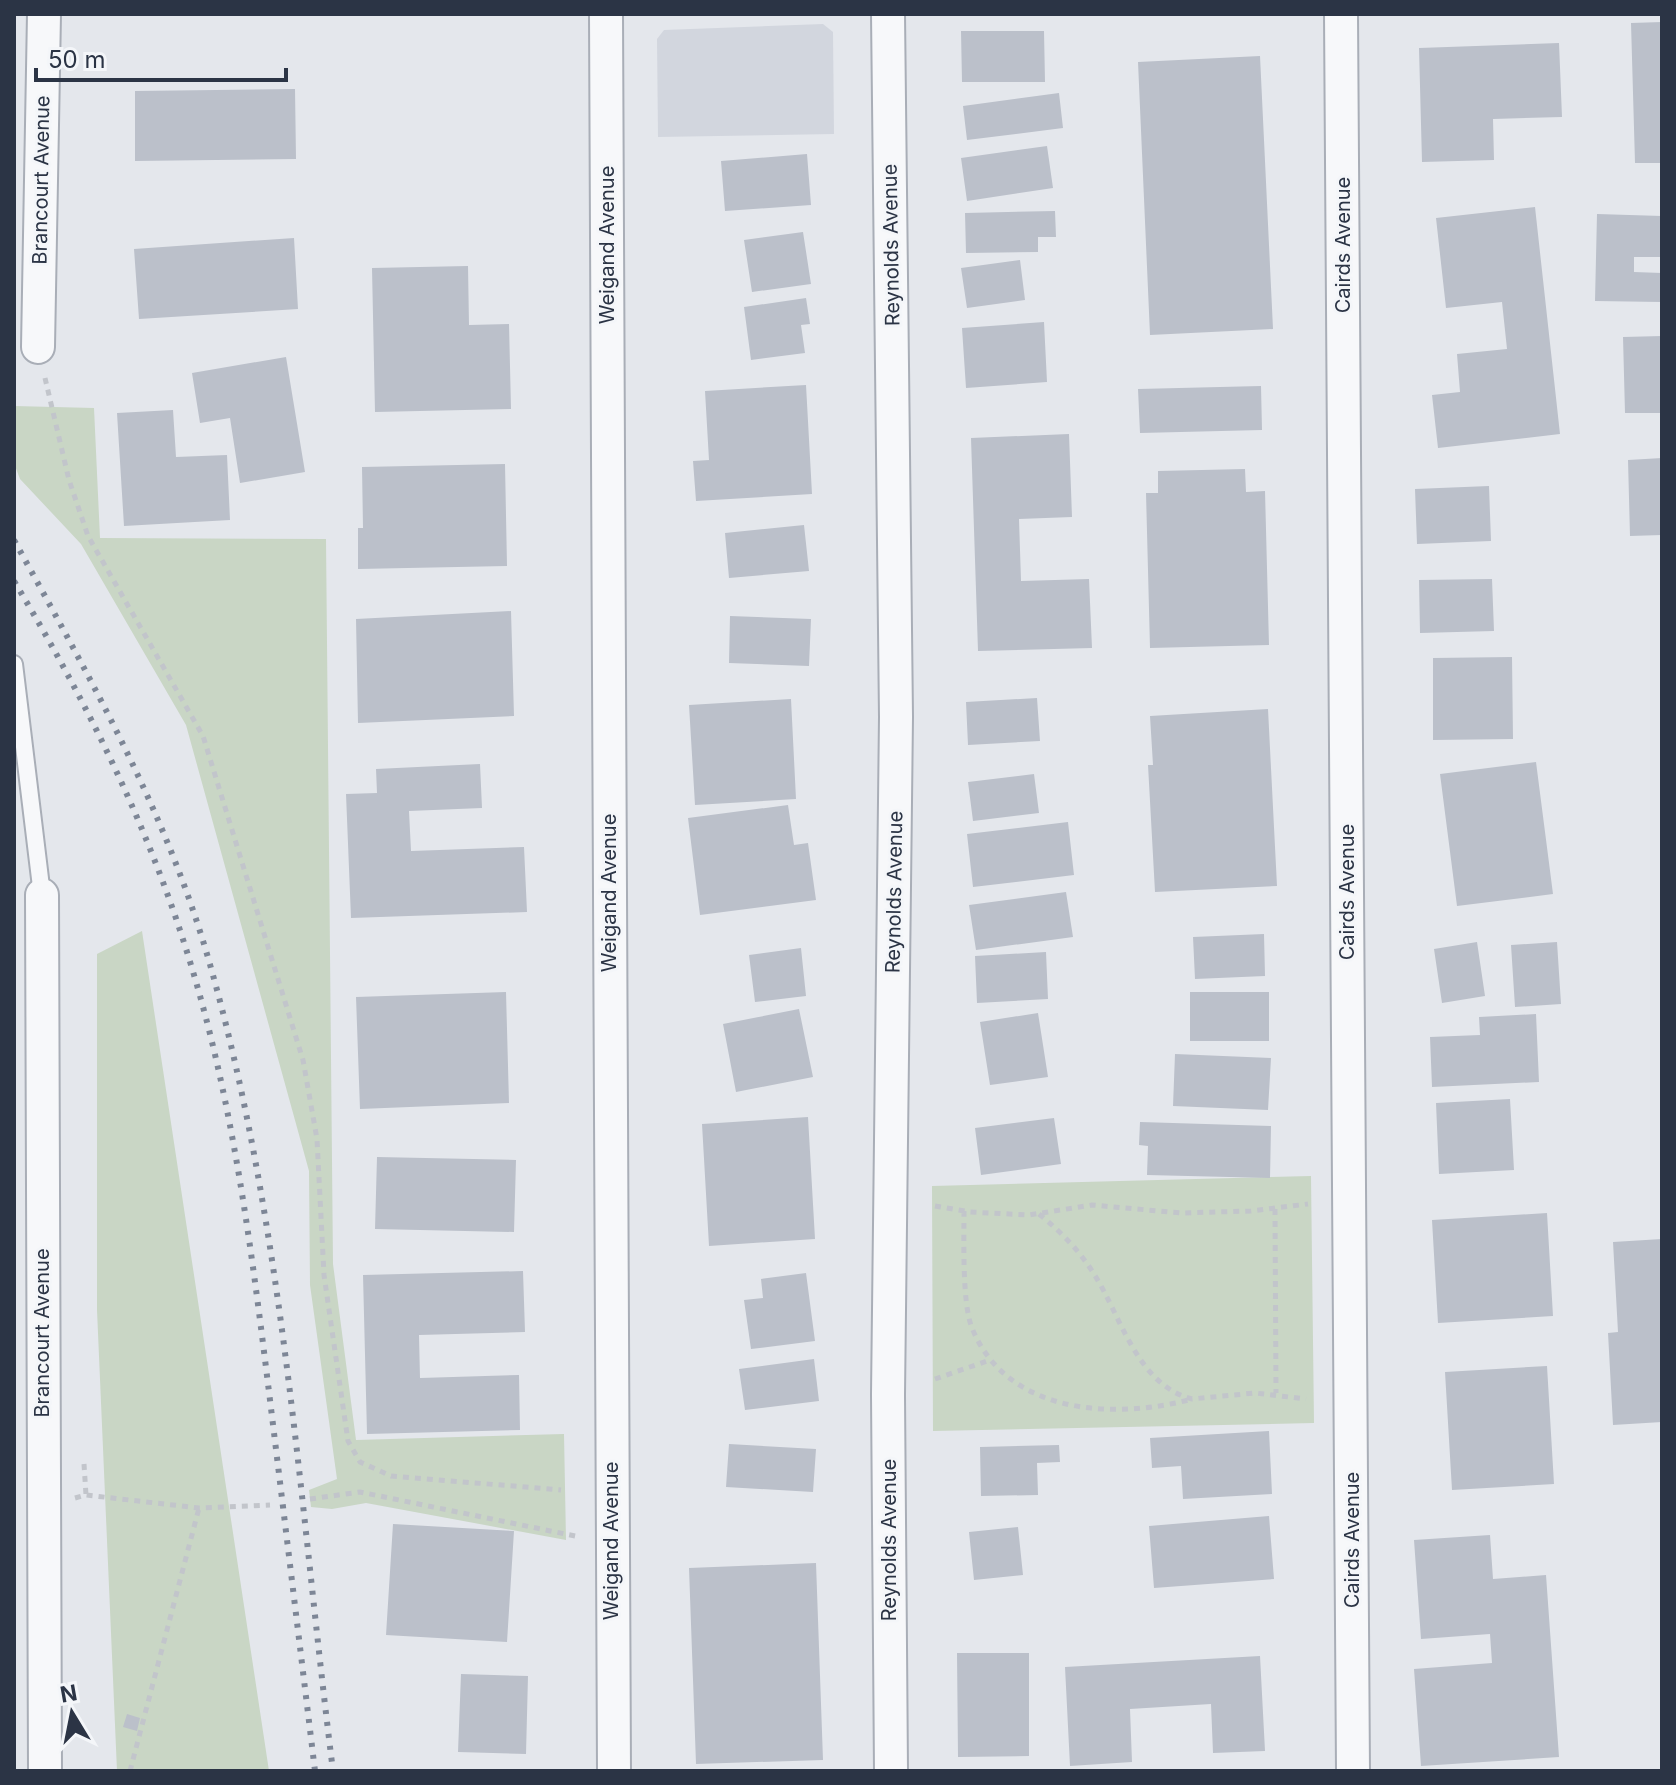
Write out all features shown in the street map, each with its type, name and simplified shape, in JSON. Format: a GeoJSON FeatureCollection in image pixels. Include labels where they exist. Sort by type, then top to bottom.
{"type":"FeatureCollection","features":[{"type":"Feature","properties":{"kind":"street","name":"Brancourt Avenue"},"geometry":{"type":"LineString","coordinates":[[38,347],[44,14]]}},
{"type":"Feature","properties":{"kind":"street","name":"Weigand Avenue"},"geometry":{"type":"LineString","coordinates":[[606,14],[614,1771]]}},
{"type":"Feature","properties":{"kind":"street","name":"Reynolds Avenue"},"geometry":{"type":"LineString","coordinates":[[888,14],[896,717],[888,1395],[891,1771]]}},
{"type":"Feature","properties":{"kind":"street","name":"Cairds Avenue"},"geometry":{"type":"LineString","coordinates":[[1341,14],[1353,1771]]}},
{"type":"Feature","properties":{"kind":"street","name":"Brancourt Avenue"},"geometry":{"type":"LineString","coordinates":[[42,895],[28,1505],[45,1771]]}},
{"type":"Feature","properties":{"kind":"lane"},"geometry":{"type":"LineString","coordinates":[[14,664],[42,895]]}},
{"type":"Feature","properties":{"kind":"path"},"geometry":{"type":"LineString","coordinates":[[38,347],[69,480],[88,536],[203,736],[303,1060],[317,1139],[324,1275],[348,1441],[360,1462],[378,1473],[561,1490]]}},
{"type":"Feature","properties":{"kind":"path"},"geometry":{"type":"LineString","coordinates":[[935,1206],[964,1211],[1038,1214],[1092,1205],[1181,1213],[1275,1209],[1308,1204]]}},
{"type":"Feature","properties":{"kind":"path"},"geometry":{"type":"LineString","coordinates":[[1275,1209],[1276,1393]]}},
{"type":"Feature","properties":{"kind":"path"},"geometry":{"type":"LineString","coordinates":[[964,1211],[971,1325],[996,1368],[1025,1387],[1055,1401],[1088,1409],[1147,1409],[1192,1399],[1276,1393],[1306,1399]]}},
{"type":"Feature","properties":{"kind":"path"},"geometry":{"type":"LineString","coordinates":[[1038,1214],[1078,1252],[1110,1303],[1121,1330],[1146,1365],[1179,1395],[1192,1399]]}},
{"type":"Feature","properties":{"kind":"path"},"geometry":{"type":"LineString","coordinates":[[935,1379],[991,1360]]}},
{"type":"Feature","properties":{"kind":"path"},"geometry":{"type":"LineString","coordinates":[[84,1464],[86,1495]]}},
{"type":"Feature","properties":{"kind":"path"},"geometry":{"type":"LineString","coordinates":[[310,1499],[360,1492],[611,1542]]}},
{"type":"Feature","properties":{"kind":"path"},"geometry":{"type":"LineString","coordinates":[[28,1505],[86,1495],[199,1508],[270,1505]]}},
{"type":"Feature","properties":{"kind":"path"},"geometry":{"type":"LineString","coordinates":[[130,1771],[199,1508]]}},
{"type":"Feature","properties":{"kind":"shaded area"},"geometry":{"type":"Polygon","coordinates":[[[823,24],[833,32],[834,134],[658,137],[657,39],[664,30],[823,24]]]}},
{"type":"Feature","properties":{"kind":"green space"},"geometry":{"type":"Polygon","coordinates":[[[14,406],[94,408],[100,538],[326,539],[333,1264],[356,1440],[564,1434],[566,1540],[366,1503],[332,1509],[311,1507],[309,1490],[337,1479],[310,1285],[309,1171],[186,725],[81,544],[20,479],[14,463],[14,406]]]}},
{"type":"Feature","properties":{"kind":"green space"},"geometry":{"type":"Polygon","coordinates":[[[142,931],[269,1771],[117,1771],[97,1310],[97,954],[142,931]]]}},
{"type":"Feature","properties":{"kind":"green space"},"geometry":{"type":"Polygon","coordinates":[[[1311,1176],[1314,1423],[933,1431],[932,1186],[1311,1176]]]}},
{"type":"Feature","properties":{"kind":"building"},"geometry":{"type":"Polygon","coordinates":[[[1662,22],[1662,163],[1635,163],[1631,23],[1662,22]]]}},
{"type":"Feature","properties":{"kind":"building"},"geometry":{"type":"Polygon","coordinates":[[[961,31],[1044,31],[1045,82],[962,82],[961,31]]]}},
{"type":"Feature","properties":{"kind":"building"},"geometry":{"type":"Polygon","coordinates":[[[1559,43],[1562,117],[1493,119],[1494,160],[1422,162],[1419,48],[1559,43]]]}},
{"type":"Feature","properties":{"kind":"building"},"geometry":{"type":"Polygon","coordinates":[[[1260,56],[1273,329],[1150,335],[1138,62],[1260,56]]]}},
{"type":"Feature","properties":{"kind":"building"},"geometry":{"type":"Polygon","coordinates":[[[295,89],[296,159],[135,161],[135,91],[295,89]]]}},
{"type":"Feature","properties":{"kind":"building"},"geometry":{"type":"Polygon","coordinates":[[[1059,93],[1063,128],[967,140],[963,106],[1059,93]]]}},
{"type":"Feature","properties":{"kind":"building"},"geometry":{"type":"Polygon","coordinates":[[[1047,146],[1053,188],[967,201],[961,158],[1047,146]]]}},
{"type":"Feature","properties":{"kind":"building"},"geometry":{"type":"Polygon","coordinates":[[[807,154],[811,205],[725,211],[721,161],[807,154]]]}},
{"type":"Feature","properties":{"kind":"building"},"geometry":{"type":"Polygon","coordinates":[[[1535,207],[1560,434],[1438,448],[1432,395],[1460,392],[1457,354],[1507,349],[1502,302],[1446,308],[1436,218],[1535,207]]]}},
{"type":"Feature","properties":{"kind":"building"},"geometry":{"type":"Polygon","coordinates":[[[1055,211],[1056,237],[1038,237],[1038,252],[966,253],[965,213],[1055,211]]]}},
{"type":"Feature","properties":{"kind":"building"},"geometry":{"type":"Polygon","coordinates":[[[1597,214],[1662,216],[1662,257],[1634,257],[1634,272],[1662,273],[1662,302],[1595,301],[1597,214]]]}},
{"type":"Feature","properties":{"kind":"building"},"geometry":{"type":"Polygon","coordinates":[[[803,232],[811,284],[752,292],[744,240],[803,232]]]}},
{"type":"Feature","properties":{"kind":"building"},"geometry":{"type":"Polygon","coordinates":[[[294,238],[298,309],[139,319],[134,249],[294,238]]]}},
{"type":"Feature","properties":{"kind":"building"},"geometry":{"type":"Polygon","coordinates":[[[1020,260],[1025,300],[967,308],[961,268],[1020,260]]]}},
{"type":"Feature","properties":{"kind":"building"},"geometry":{"type":"Polygon","coordinates":[[[468,266],[469,325],[509,324],[511,409],[375,412],[372,268],[468,266]]]}},
{"type":"Feature","properties":{"kind":"building"},"geometry":{"type":"Polygon","coordinates":[[[806,298],[810,324],[801,325],[805,353],[751,360],[744,307],[806,298]]]}},
{"type":"Feature","properties":{"kind":"building"},"geometry":{"type":"Polygon","coordinates":[[[1044,322],[1047,382],[966,388],[962,328],[1044,322]]]}},
{"type":"Feature","properties":{"kind":"building"},"geometry":{"type":"Polygon","coordinates":[[[1662,336],[1662,413],[1625,413],[1623,337],[1662,336]]]}},
{"type":"Feature","properties":{"kind":"building"},"geometry":{"type":"Polygon","coordinates":[[[286,357],[305,472],[240,483],[230,418],[200,423],[192,373],[286,357]]]}},
{"type":"Feature","properties":{"kind":"building"},"geometry":{"type":"Polygon","coordinates":[[[806,385],[812,494],[696,501],[693,461],[709,460],[705,391],[806,385]]]}},
{"type":"Feature","properties":{"kind":"building"},"geometry":{"type":"Polygon","coordinates":[[[1261,386],[1262,430],[1140,433],[1138,389],[1261,386]]]}},
{"type":"Feature","properties":{"kind":"building"},"geometry":{"type":"Polygon","coordinates":[[[173,410],[176,457],[227,455],[230,520],[124,526],[117,413],[173,410]]]}},
{"type":"Feature","properties":{"kind":"building"},"geometry":{"type":"Polygon","coordinates":[[[1069,434],[1072,517],[1019,519],[1021,581],[1089,579],[1092,648],[978,651],[971,438],[1069,434]]]}},
{"type":"Feature","properties":{"kind":"building"},"geometry":{"type":"Polygon","coordinates":[[[1662,458],[1662,535],[1630,536],[1628,460],[1662,458]]]}},
{"type":"Feature","properties":{"kind":"building"},"geometry":{"type":"Polygon","coordinates":[[[505,464],[507,566],[358,569],[358,528],[363,528],[362,467],[505,464]]]}},
{"type":"Feature","properties":{"kind":"building"},"geometry":{"type":"Polygon","coordinates":[[[1245,469],[1246,492],[1265,491],[1269,645],[1150,648],[1146,493],[1158,493],[1158,471],[1245,469]]]}},
{"type":"Feature","properties":{"kind":"building"},"geometry":{"type":"Polygon","coordinates":[[[1489,486],[1491,541],[1417,544],[1415,489],[1489,486]]]}},
{"type":"Feature","properties":{"kind":"building"},"geometry":{"type":"Polygon","coordinates":[[[804,525],[809,571],[729,578],[725,533],[804,525]]]}},
{"type":"Feature","properties":{"kind":"building"},"geometry":{"type":"Polygon","coordinates":[[[1492,579],[1494,631],[1420,633],[1419,580],[1492,579]]]}},
{"type":"Feature","properties":{"kind":"building"},"geometry":{"type":"Polygon","coordinates":[[[511,611],[514,716],[358,723],[356,619],[511,611]]]}},
{"type":"Feature","properties":{"kind":"building"},"geometry":{"type":"Polygon","coordinates":[[[730,616],[811,619],[809,666],[729,663],[730,616]]]}},
{"type":"Feature","properties":{"kind":"building"},"geometry":{"type":"Polygon","coordinates":[[[1512,657],[1513,739],[1433,740],[1433,658],[1512,657]]]}},
{"type":"Feature","properties":{"kind":"building"},"geometry":{"type":"Polygon","coordinates":[[[1037,698],[1040,741],[968,745],[966,702],[1037,698]]]}},
{"type":"Feature","properties":{"kind":"building"},"geometry":{"type":"Polygon","coordinates":[[[791,699],[796,799],[695,805],[689,705],[791,699]]]}},
{"type":"Feature","properties":{"kind":"building"},"geometry":{"type":"Polygon","coordinates":[[[1268,709],[1277,886],[1155,892],[1148,765],[1153,765],[1150,716],[1268,709]]]}},
{"type":"Feature","properties":{"kind":"building"},"geometry":{"type":"Polygon","coordinates":[[[1536,762],[1553,894],[1457,906],[1440,774],[1536,762]]]}},
{"type":"Feature","properties":{"kind":"building"},"geometry":{"type":"Polygon","coordinates":[[[480,764],[482,808],[409,811],[411,851],[524,847],[527,912],[351,918],[346,794],[377,793],[376,769],[480,764]]]}},
{"type":"Feature","properties":{"kind":"building"},"geometry":{"type":"Polygon","coordinates":[[[1034,774],[1039,813],[973,821],[968,782],[1034,774]]]}},
{"type":"Feature","properties":{"kind":"building"},"geometry":{"type":"Polygon","coordinates":[[[788,805],[794,845],[808,843],[816,900],[700,915],[688,818],[788,805]]]}},
{"type":"Feature","properties":{"kind":"building"},"geometry":{"type":"Polygon","coordinates":[[[1068,822],[1074,875],[973,887],[967,834],[1068,822]]]}},
{"type":"Feature","properties":{"kind":"building"},"geometry":{"type":"Polygon","coordinates":[[[1066,892],[1073,937],[976,950],[969,905],[1066,892]]]}},
{"type":"Feature","properties":{"kind":"building"},"geometry":{"type":"Polygon","coordinates":[[[1264,934],[1265,976],[1195,979],[1193,937],[1264,934]]]}},
{"type":"Feature","properties":{"kind":"building"},"geometry":{"type":"Polygon","coordinates":[[[1477,942],[1485,996],[1442,1003],[1434,949],[1477,942]]]}},
{"type":"Feature","properties":{"kind":"building"},"geometry":{"type":"Polygon","coordinates":[[[1557,942],[1561,1004],[1515,1007],[1511,945],[1557,942]]]}},
{"type":"Feature","properties":{"kind":"building"},"geometry":{"type":"Polygon","coordinates":[[[801,948],[806,996],[755,1002],[749,955],[801,948]]]}},
{"type":"Feature","properties":{"kind":"building"},"geometry":{"type":"Polygon","coordinates":[[[1046,952],[1048,999],[977,1003],[975,956],[1046,952]]]}},
{"type":"Feature","properties":{"kind":"building"},"geometry":{"type":"Polygon","coordinates":[[[506,992],[509,1103],[360,1109],[356,997],[506,992]]]}},
{"type":"Feature","properties":{"kind":"building"},"geometry":{"type":"Polygon","coordinates":[[[1190,992],[1269,992],[1269,1041],[1190,1041],[1190,992]]]}},
{"type":"Feature","properties":{"kind":"building"},"geometry":{"type":"Polygon","coordinates":[[[799,1009],[813,1077],[736,1092],[723,1024],[799,1009]]]}},
{"type":"Feature","properties":{"kind":"building"},"geometry":{"type":"Polygon","coordinates":[[[1038,1013],[1048,1077],[990,1085],[980,1022],[1038,1013]]]}},
{"type":"Feature","properties":{"kind":"building"},"geometry":{"type":"Polygon","coordinates":[[[1536,1014],[1539,1082],[1432,1087],[1430,1037],[1480,1035],[1479,1017],[1536,1014]]]}},
{"type":"Feature","properties":{"kind":"building"},"geometry":{"type":"Polygon","coordinates":[[[1175,1054],[1271,1058],[1268,1110],[1173,1106],[1175,1054]]]}},
{"type":"Feature","properties":{"kind":"building"},"geometry":{"type":"Polygon","coordinates":[[[1510,1099],[1514,1170],[1439,1174],[1436,1103],[1510,1099]]]}},
{"type":"Feature","properties":{"kind":"building"},"geometry":{"type":"Polygon","coordinates":[[[808,1117],[815,1239],[709,1246],[702,1124],[808,1117]]]}},
{"type":"Feature","properties":{"kind":"building"},"geometry":{"type":"Polygon","coordinates":[[[1054,1118],[1061,1164],[981,1175],[975,1128],[1054,1118]]]}},
{"type":"Feature","properties":{"kind":"building"},"geometry":{"type":"Polygon","coordinates":[[[1140,1122],[1271,1126],[1270,1178],[1147,1175],[1148,1146],[1139,1145],[1140,1122]]]}},
{"type":"Feature","properties":{"kind":"building"},"geometry":{"type":"Polygon","coordinates":[[[377,1157],[516,1160],[514,1232],[375,1229],[377,1157]]]}},
{"type":"Feature","properties":{"kind":"building"},"geometry":{"type":"Polygon","coordinates":[[[1547,1213],[1553,1316],[1438,1323],[1432,1220],[1547,1213]]]}},
{"type":"Feature","properties":{"kind":"building"},"geometry":{"type":"Polygon","coordinates":[[[1662,1239],[1662,1422],[1613,1425],[1608,1333],[1618,1332],[1613,1242],[1662,1239]]]}},
{"type":"Feature","properties":{"kind":"building"},"geometry":{"type":"Polygon","coordinates":[[[523,1271],[525,1332],[419,1335],[420,1378],[519,1375],[520,1430],[367,1434],[363,1275],[523,1271]]]}},
{"type":"Feature","properties":{"kind":"building"},"geometry":{"type":"Polygon","coordinates":[[[806,1273],[815,1341],[751,1349],[744,1300],[763,1298],[761,1279],[806,1273]]]}},
{"type":"Feature","properties":{"kind":"building"},"geometry":{"type":"Polygon","coordinates":[[[814,1359],[819,1401],[745,1410],[739,1369],[814,1359]]]}},
{"type":"Feature","properties":{"kind":"building"},"geometry":{"type":"Polygon","coordinates":[[[1547,1366],[1554,1484],[1452,1490],[1445,1372],[1547,1366]]]}},
{"type":"Feature","properties":{"kind":"building"},"geometry":{"type":"Polygon","coordinates":[[[1269,1431],[1272,1494],[1183,1499],[1181,1466],[1152,1468],[1150,1438],[1269,1431]]]}},
{"type":"Feature","properties":{"kind":"building"},"geometry":{"type":"Polygon","coordinates":[[[729,1444],[816,1449],[813,1492],[726,1487],[729,1444]]]}},
{"type":"Feature","properties":{"kind":"building"},"geometry":{"type":"Polygon","coordinates":[[[1059,1445],[1060,1462],[1037,1463],[1038,1495],[981,1496],[980,1447],[1059,1445]]]}},
{"type":"Feature","properties":{"kind":"building"},"geometry":{"type":"Polygon","coordinates":[[[1269,1516],[1274,1579],[1154,1588],[1149,1526],[1269,1516]]]}},
{"type":"Feature","properties":{"kind":"building"},"geometry":{"type":"Polygon","coordinates":[[[393,1524],[514,1531],[507,1642],[386,1635],[393,1524]]]}},
{"type":"Feature","properties":{"kind":"building"},"geometry":{"type":"Polygon","coordinates":[[[1018,1527],[1023,1575],[974,1580],[969,1532],[1018,1527]]]}},
{"type":"Feature","properties":{"kind":"building"},"geometry":{"type":"Polygon","coordinates":[[[1490,1535],[1493,1579],[1546,1575],[1559,1757],[1421,1766],[1414,1669],[1492,1663],[1490,1634],[1421,1639],[1414,1540],[1490,1535]]]}},
{"type":"Feature","properties":{"kind":"building"},"geometry":{"type":"Polygon","coordinates":[[[816,1563],[823,1760],[696,1764],[689,1568],[816,1563]]]}},
{"type":"Feature","properties":{"kind":"building"},"geometry":{"type":"Polygon","coordinates":[[[957,1653],[1029,1653],[1029,1756],[958,1757],[957,1653]]]}},
{"type":"Feature","properties":{"kind":"building"},"geometry":{"type":"Polygon","coordinates":[[[1260,1656],[1265,1751],[1213,1753],[1211,1704],[1130,1709],[1132,1762],[1070,1766],[1065,1667],[1260,1656]]]}},
{"type":"Feature","properties":{"kind":"building"},"geometry":{"type":"Polygon","coordinates":[[[461,1674],[528,1676],[526,1754],[458,1752],[461,1674]]]}},
{"type":"Feature","properties":{"kind":"building"},"geometry":{"type":"Polygon","coordinates":[[[127,1714],[140,1718],[137,1731],[123,1727],[127,1714]]]}},
{"type":"Feature","properties":{"kind":"railway"},"geometry":{"type":"LineString","coordinates":[[14,540],[124,745],[171,851],[209,961],[234,1060],[272,1262],[299,1465],[333,1771]]}},
{"type":"Feature","properties":{"kind":"railway"},"geometry":{"type":"LineString","coordinates":[[14,581],[67,673],[136,816],[175,914],[206,1018],[230,1126],[248,1235],[315,1771]]}}]}
